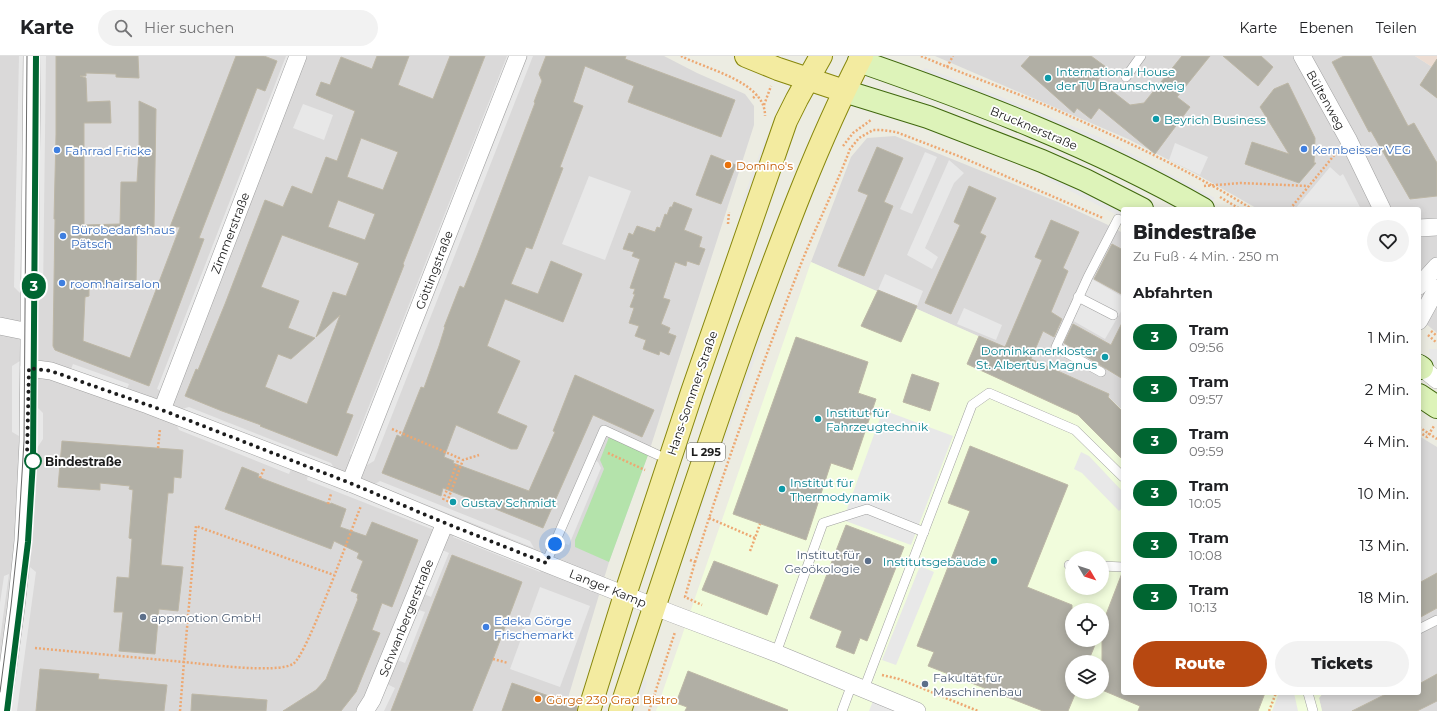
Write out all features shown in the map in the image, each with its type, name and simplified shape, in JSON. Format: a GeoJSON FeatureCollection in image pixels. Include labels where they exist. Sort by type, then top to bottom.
{"type":"FeatureCollection","features":[{"type":"Feature","properties":{"kind":"main road"},"geometry":{"type":"LineString","coordinates":[[746,56],[807,79],[921,115],[1042,161],[1085,180],[1138,207]]}},
{"type":"Feature","properties":{"kind":"main road","name":"L 295"},"geometry":{"type":"LineString","coordinates":[[807,79],[821,56]]}},
{"type":"Feature","properties":{"kind":"main road"},"geometry":{"type":"LineString","coordinates":[[844,91],[855,58]]}},
{"type":"Feature","properties":{"kind":"main road","name":"Brucknerstraße"},"geometry":{"type":"LineString","coordinates":[[855,58],[958,97],[1065,141],[1111,161],[1199,207]]}},
{"type":"Feature","properties":{"kind":"main road","name":"Hans-Sommer-Straße"},"geometry":{"type":"LineString","coordinates":[[589,711],[625,595],[692,392],[786,121],[807,79]]}},
{"type":"Feature","properties":{"kind":"main road","name":"L 295"},"geometry":{"type":"LineString","coordinates":[[620,711],[709,442],[760,299],[799,195],[844,91]]}},
{"type":"Feature","properties":{"kind":"main road"},"geometry":{"type":"LineString","coordinates":[[1421,396],[1437,407]]}},
{"type":"Feature","properties":{"kind":"street"},"geometry":{"type":"LineString","coordinates":[[2,711],[16,608],[23,541],[28,442],[32,56]]}},
{"type":"Feature","properties":{"kind":"street","name":"Zimmerstraße"},"geometry":{"type":"LineString","coordinates":[[161,419],[298,56]]}},
{"type":"Feature","properties":{"kind":"street","name":"Göttingstraße"},"geometry":{"type":"LineString","coordinates":[[350,483],[518,56]]}},
{"type":"Feature","properties":{"kind":"street","name":"Bültenweg"},"geometry":{"type":"LineString","coordinates":[[1302,56],[1348,139],[1381,207]]}},
{"type":"Feature","properties":{"kind":"street"},"geometry":{"type":"LineString","coordinates":[[1421,228],[1437,227]]}},
{"type":"Feature","properties":{"kind":"street"},"geometry":{"type":"LineString","coordinates":[[1421,284],[1437,266]]}},
{"type":"Feature","properties":{"kind":"street"},"geometry":{"type":"LineString","coordinates":[[1421,317],[1437,288]]}},
{"type":"Feature","properties":{"kind":"street"},"geometry":{"type":"LineString","coordinates":[[0,326],[29,332]]}},
{"type":"Feature","properties":{"kind":"street","name":"Langer Kamp"},"geometry":{"type":"LineString","coordinates":[[29,368],[51,371],[161,419],[350,483],[445,523],[917,711]]}},
{"type":"Feature","properties":{"kind":"street","name":"Schwanbergerstraße"},"geometry":{"type":"LineString","coordinates":[[365,711],[375,694],[445,523]]}},
{"type":"Feature","properties":{"kind":"lane"},"geometry":{"type":"LineString","coordinates":[[1126,77],[1140,56]]}},
{"type":"Feature","properties":{"kind":"lane"},"geometry":{"type":"LineString","coordinates":[[1101,372],[1056,348],[1078,297],[1116,222]]}},
{"type":"Feature","properties":{"kind":"lane"},"geometry":{"type":"LineString","coordinates":[[1078,297],[1113,315]]}},
{"type":"Feature","properties":{"kind":"lane"},"geometry":{"type":"LineString","coordinates":[[842,711],[870,671],[972,405],[989,393],[1075,430],[1121,475]]}},
{"type":"Feature","properties":{"kind":"lane"},"geometry":{"type":"LineString","coordinates":[[546,563],[604,430],[658,454]]}},
{"type":"Feature","properties":{"kind":"lane"},"geometry":{"type":"LineString","coordinates":[[776,654],[823,523],[867,509],[924,532]]}},
{"type":"Feature","properties":{"kind":"lane"},"geometry":{"type":"LineString","coordinates":[[1109,566],[1121,567]]}},
{"type":"Feature","properties":{"kind":"lane"},"geometry":{"type":"LineString","coordinates":[[1421,628],[1437,620]]}},
{"type":"Feature","properties":{"kind":"lane"},"geometry":{"type":"LineString","coordinates":[[1309,695],[1313,711]]}},
{"type":"Feature","properties":{"kind":"path"},"geometry":{"type":"LineString","coordinates":[[681,56],[743,83],[757,95],[766,111]]}},
{"type":"Feature","properties":{"kind":"path"},"geometry":{"type":"LineString","coordinates":[[921,56],[1053,109],[1148,152],[1211,185],[1249,207]]}},
{"type":"Feature","properties":{"kind":"path"},"geometry":{"type":"LineString","coordinates":[[947,67],[953,56]]}},
{"type":"Feature","properties":{"kind":"path"},"geometry":{"type":"LineString","coordinates":[[753,98],[757,95]]}},
{"type":"Feature","properties":{"kind":"path"},"geometry":{"type":"LineString","coordinates":[[882,130],[884,123]]}},
{"type":"Feature","properties":{"kind":"path"},"geometry":{"type":"LineString","coordinates":[[844,144],[853,133],[867,124]]}},
{"type":"Feature","properties":{"kind":"path"},"geometry":{"type":"LineString","coordinates":[[685,597],[709,518],[769,347],[800,266],[850,148],[860,138],[873,130],[896,132],[962,157],[1116,222]]}},
{"type":"Feature","properties":{"kind":"path"},"geometry":{"type":"LineString","coordinates":[[1292,207],[1348,139]]}},
{"type":"Feature","properties":{"kind":"path"},"geometry":{"type":"LineString","coordinates":[[1201,186],[1241,183],[1308,186]]}},
{"type":"Feature","properties":{"kind":"path"},"geometry":{"type":"LineString","coordinates":[[158,448],[161,419]]}},
{"type":"Feature","properties":{"kind":"path"},"geometry":{"type":"LineString","coordinates":[[1421,428],[1437,439]]}},
{"type":"Feature","properties":{"kind":"path"},"geometry":{"type":"LineString","coordinates":[[392,429],[459,458],[443,500]]}},
{"type":"Feature","properties":{"kind":"path"},"geometry":{"type":"LineString","coordinates":[[1421,433],[1427,437],[1429,434]]}},
{"type":"Feature","properties":{"kind":"path"},"geometry":{"type":"LineString","coordinates":[[596,448],[647,471]]}},
{"type":"Feature","properties":{"kind":"path"},"geometry":{"type":"LineString","coordinates":[[447,502],[463,460],[479,456]]}},
{"type":"Feature","properties":{"kind":"path"},"geometry":{"type":"LineString","coordinates":[[44,463],[60,465]]}},
{"type":"Feature","properties":{"kind":"path"},"geometry":{"type":"LineString","coordinates":[[260,478],[264,468]]}},
{"type":"Feature","properties":{"kind":"path"},"geometry":{"type":"LineString","coordinates":[[328,504],[331,494]]}},
{"type":"Feature","properties":{"kind":"path"},"geometry":{"type":"LineString","coordinates":[[35,648],[274,669],[293,664],[302,653],[361,506]]}},
{"type":"Feature","properties":{"kind":"path"},"geometry":{"type":"LineString","coordinates":[[703,515],[755,538]]}},
{"type":"Feature","properties":{"kind":"path"},"geometry":{"type":"LineString","coordinates":[[750,551],[760,524]]}},
{"type":"Feature","properties":{"kind":"path"},"geometry":{"type":"LineString","coordinates":[[180,711],[196,526],[334,575]]}},
{"type":"Feature","properties":{"kind":"path"},"geometry":{"type":"LineString","coordinates":[[689,560],[695,562]]}},
{"type":"Feature","properties":{"kind":"path"},"geometry":{"type":"LineString","coordinates":[[649,711],[675,631]]}},
{"type":"Feature","properties":{"kind":"path"},"geometry":{"type":"LineString","coordinates":[[493,659],[508,663]]}},
{"type":"Feature","properties":{"kind":"path"},"geometry":{"type":"LineString","coordinates":[[657,663],[664,665]]}},
{"type":"Feature","properties":{"kind":"path"},"geometry":{"type":"LineString","coordinates":[[870,671],[899,679],[978,711]]}},
{"type":"Feature","properties":{"kind":"path"},"geometry":{"type":"LineString","coordinates":[[1269,711],[1275,695]]}},
{"type":"Feature","properties":{"kind":"shaded area"},"geometry":{"type":"Polygon","coordinates":[[[0,56],[664,56],[697,73],[745,94],[754,106],[754,125],[648,455],[609,562],[564,711],[0,711],[0,56]]]}},
{"type":"Feature","properties":{"kind":"shaded area"},"geometry":{"type":"Polygon","coordinates":[[[19,56],[24,56],[21,294],[14,287],[19,56]]]}},
{"type":"Feature","properties":{"kind":"shaded area"},"geometry":{"type":"Polygon","coordinates":[[[40,56],[46,56],[43,295],[37,304],[40,56]]]}},
{"type":"Feature","properties":{"kind":"shaded area"},"geometry":{"type":"Polygon","coordinates":[[[286,56],[291,56],[162,391],[157,389],[286,56]]]}},
{"type":"Feature","properties":{"kind":"shaded area"},"geometry":{"type":"Polygon","coordinates":[[[507,56],[512,56],[353,459],[350,454],[507,56]]]}},
{"type":"Feature","properties":{"kind":"shaded area"},"geometry":{"type":"Polygon","coordinates":[[[528,56],[533,56],[374,461],[367,465],[528,56]]]}},
{"type":"Feature","properties":{"kind":"shaded area"},"geometry":{"type":"Polygon","coordinates":[[[935,56],[1415,56],[1437,70],[1437,333],[1421,320],[1421,207],[1254,207],[1198,175],[1128,139],[935,56]]]}},
{"type":"Feature","properties":{"kind":"shaded area"},"geometry":{"type":"Polygon","coordinates":[[[1415,56],[1437,56],[1437,70],[1415,56]]]}},
{"type":"Feature","properties":{"kind":"shaded area"},"geometry":{"type":"Polygon","coordinates":[[[925,68],[972,85],[1104,139],[1215,198],[1211,202],[1167,178],[922,72],[925,68]]]}},
{"type":"Feature","properties":{"kind":"shaded area"},"geometry":{"type":"Polygon","coordinates":[[[303,104],[333,115],[324,140],[293,128],[303,104]]]}},
{"type":"Feature","properties":{"kind":"shaded area"},"geometry":{"type":"Polygon","coordinates":[[[895,136],[1058,202],[1121,232],[1121,409],[1102,391],[811,262],[851,157],[867,138],[895,136]]]}},
{"type":"Feature","properties":{"kind":"shaded area"},"geometry":{"type":"Polygon","coordinates":[[[772,137],[745,209],[741,205],[765,139],[772,137]]]}},
{"type":"Feature","properties":{"kind":"shaded area"},"geometry":{"type":"Polygon","coordinates":[[[1175,143],[1208,157],[1200,175],[1169,160],[1175,143]]]}},
{"type":"Feature","properties":{"kind":"shaded area"},"geometry":{"type":"Polygon","coordinates":[[[925,152],[937,157],[912,214],[900,209],[925,152]]]}},
{"type":"Feature","properties":{"kind":"shaded area"},"geometry":{"type":"Polygon","coordinates":[[[949,160],[964,173],[954,183],[925,248],[938,257],[932,269],[907,255],[949,160]]]}},
{"type":"Feature","properties":{"kind":"shaded area"},"geometry":{"type":"Polygon","coordinates":[[[1330,167],[1340,176],[1343,174],[1360,207],[1297,207],[1330,167]]]}},
{"type":"Feature","properties":{"kind":"shaded area"},"geometry":{"type":"Polygon","coordinates":[[[1044,174],[1066,182],[1121,210],[1121,217],[1047,179],[1044,174]]]}},
{"type":"Feature","properties":{"kind":"shaded area"},"geometry":{"type":"Polygon","coordinates":[[[589,176],[631,191],[605,260],[562,244],[589,176]]]}},
{"type":"Feature","properties":{"kind":"shaded area"},"geometry":{"type":"Polygon","coordinates":[[[811,262],[1102,391],[1121,409],[1121,695],[1321,695],[1319,698],[1322,711],[656,711],[811,262]]]}},
{"type":"Feature","properties":{"kind":"shaded area"},"geometry":{"type":"Polygon","coordinates":[[[885,274],[923,291],[917,306],[878,290],[885,274]]]}},
{"type":"Feature","properties":{"kind":"shaded area"},"geometry":{"type":"Polygon","coordinates":[[[1090,278],[1121,296],[1121,311],[1105,339],[1070,319],[1090,278]]]}},
{"type":"Feature","properties":{"kind":"shaded area"},"geometry":{"type":"Polygon","coordinates":[[[964,308],[1002,325],[996,340],[957,324],[964,308]]]}},
{"type":"Feature","properties":{"kind":"shaded area"},"geometry":{"type":"Polygon","coordinates":[[[757,338],[761,342],[721,451],[715,453],[757,338]]]}},
{"type":"Feature","properties":{"kind":"shaded area"},"geometry":{"type":"Polygon","coordinates":[[[1429,349],[1437,349],[1437,367],[1431,363],[1429,349]]]}},
{"type":"Feature","properties":{"kind":"shaded area"},"geometry":{"type":"Polygon","coordinates":[[[20,361],[19,436],[12,432],[12,366],[20,361]]]}},
{"type":"Feature","properties":{"kind":"shaded area"},"geometry":{"type":"Polygon","coordinates":[[[73,364],[129,384],[127,389],[71,369],[73,364]]]}},
{"type":"Feature","properties":{"kind":"shaded area"},"geometry":{"type":"Polygon","coordinates":[[[37,407],[43,413],[43,439],[37,448],[37,407]]]}},
{"type":"Feature","properties":{"kind":"shaded area"},"geometry":{"type":"Polygon","coordinates":[[[189,407],[331,463],[335,469],[182,409],[189,407]]]}},
{"type":"Feature","properties":{"kind":"shaded area"},"geometry":{"type":"Polygon","coordinates":[[[883,410],[953,436],[911,545],[843,520],[883,410]]]}},
{"type":"Feature","properties":{"kind":"shaded area"},"geometry":{"type":"Polygon","coordinates":[[[176,423],[291,469],[289,474],[179,430],[176,423]]]}},
{"type":"Feature","properties":{"kind":"shaded area"},"geometry":{"type":"Polygon","coordinates":[[[1421,437],[1437,447],[1437,711],[1322,711],[1319,698],[1321,695],[1421,695],[1421,437]]]}},
{"type":"Feature","properties":{"kind":"shaded area"},"geometry":{"type":"Polygon","coordinates":[[[1081,452],[1089,456],[1121,490],[1121,509],[1119,511],[1082,473],[1074,469],[1081,452]]]}},
{"type":"Feature","properties":{"kind":"shaded area"},"geometry":{"type":"Polygon","coordinates":[[[588,457],[598,462],[601,468],[569,545],[552,539],[588,457]]]}},
{"type":"Feature","properties":{"kind":"shaded area"},"geometry":{"type":"Polygon","coordinates":[[[712,464],[716,467],[693,532],[686,539],[712,464]]]}},
{"type":"Feature","properties":{"kind":"shaded area"},"geometry":{"type":"Polygon","coordinates":[[[308,475],[436,526],[434,530],[307,480],[308,475]]]}},
{"type":"Feature","properties":{"kind":"shaded area"},"geometry":{"type":"Polygon","coordinates":[[[380,481],[530,541],[534,548],[375,484],[380,481]]]}},
{"type":"Feature","properties":{"kind":"shaded area"},"geometry":{"type":"Polygon","coordinates":[[[455,533],[541,567],[540,572],[453,537],[455,533]]]}},
{"type":"Feature","properties":{"kind":"shaded area"},"geometry":{"type":"Polygon","coordinates":[[[440,549],[449,553],[431,597],[422,593],[440,549]]]}},
{"type":"Feature","properties":{"kind":"shaded area"},"geometry":{"type":"Polygon","coordinates":[[[920,566],[934,572],[896,665],[882,660],[920,566]]]}},
{"type":"Feature","properties":{"kind":"shaded area"},"geometry":{"type":"Polygon","coordinates":[[[30,567],[36,572],[17,711],[10,711],[30,567]]]}},
{"type":"Feature","properties":{"kind":"shaded area"},"geometry":{"type":"Polygon","coordinates":[[[9,574],[0,639],[0,603],[4,576],[9,574]]]}},
{"type":"Feature","properties":{"kind":"shaded area"},"geometry":{"type":"Polygon","coordinates":[[[540,587],[590,606],[560,687],[510,669],[540,587]]]}},
{"type":"Feature","properties":{"kind":"shaded area"},"geometry":{"type":"Polygon","coordinates":[[[416,609],[425,612],[405,663],[395,659],[416,609]]]}},
{"type":"Feature","properties":{"kind":"shaded area"},"geometry":{"type":"Polygon","coordinates":[[[642,673],[647,683],[637,711],[629,711],[642,673]]]}},
{"type":"Feature","properties":{"kind":"shaded area"},"geometry":{"type":"Polygon","coordinates":[[[387,684],[395,688],[384,711],[373,711],[387,684]]]}},
{"type":"Feature","properties":{"kind":"shaded area"},"geometry":{"type":"Polygon","coordinates":[[[1278,695],[1294,695],[1298,711],[1272,711],[1278,695]]]}},
{"type":"Feature","properties":{"kind":"shaded area"},"geometry":{"type":"Polygon","coordinates":[[[873,701],[899,711],[869,711],[873,701]]]}},
{"type":"Feature","properties":{"kind":"green space"},"geometry":{"type":"Polygon","coordinates":[[[609,437],[648,455],[609,562],[575,547],[575,540],[604,469],[600,460],[609,437]]]}},
{"type":"Feature","properties":{"kind":"building"},"geometry":{"type":"Polygon","coordinates":[[[56,56],[138,56],[139,78],[116,77],[116,74],[86,73],[86,76],[80,76],[86,78],[87,102],[110,101],[111,123],[84,123],[84,225],[120,224],[121,182],[137,182],[139,150],[139,101],[156,109],[154,227],[137,226],[136,287],[89,287],[89,296],[85,297],[83,341],[130,358],[180,227],[170,227],[236,56],[264,56],[277,61],[265,91],[257,88],[199,238],[204,239],[149,386],[55,350],[53,346],[56,56]]]}},
{"type":"Feature","properties":{"kind":"building"},"geometry":{"type":"Polygon","coordinates":[[[377,56],[409,56],[398,85],[433,99],[450,56],[485,56],[346,413],[353,415],[337,456],[185,396],[196,369],[198,370],[225,304],[265,200],[283,207],[292,186],[312,194],[326,157],[337,161],[355,111],[316,95],[321,82],[330,85],[341,57],[372,69],[377,56]],[[361,138],[347,177],[383,190],[398,152],[361,138]],[[338,200],[328,227],[365,240],[375,214],[338,200]],[[282,235],[261,287],[299,301],[288,328],[315,338],[291,359],[278,354],[265,387],[307,404],[340,315],[316,337],[333,292],[346,296],[359,263],[282,235]]]}},
{"type":"Feature","properties":{"kind":"building"},"geometry":{"type":"Polygon","coordinates":[[[546,56],[626,56],[625,59],[735,100],[721,137],[628,102],[634,86],[585,66],[573,102],[583,106],[560,167],[563,168],[532,249],[526,247],[511,284],[538,294],[551,261],[582,274],[563,322],[505,299],[487,346],[520,361],[497,413],[527,426],[517,449],[511,449],[456,425],[444,457],[454,461],[453,463],[529,491],[555,432],[553,431],[575,375],[654,410],[642,437],[593,415],[543,528],[443,488],[441,496],[382,473],[397,435],[401,437],[421,387],[424,388],[444,327],[460,286],[464,288],[478,253],[535,103],[534,102],[542,81],[539,74],[546,56]]]}},
{"type":"Feature","properties":{"kind":"building"},"geometry":{"type":"Polygon","coordinates":[[[1030,56],[1091,56],[1106,67],[1098,80],[1130,105],[1144,103],[1182,56],[1210,56],[1177,97],[1190,107],[1155,154],[1099,108],[1091,119],[1077,108],[1074,113],[1021,66],[1030,56]]]}},
{"type":"Feature","properties":{"kind":"building"},"geometry":{"type":"Polygon","coordinates":[[[1223,56],[1261,56],[1273,67],[1258,86],[1223,56]]]}},
{"type":"Feature","properties":{"kind":"building"},"geometry":{"type":"Polygon","coordinates":[[[1344,56],[1371,56],[1408,126],[1414,123],[1437,163],[1437,196],[1410,199],[1371,131],[1369,132],[1332,62],[1344,56]]]}},
{"type":"Feature","properties":{"kind":"building"},"geometry":{"type":"Polygon","coordinates":[[[1437,59],[1437,98],[1420,85],[1437,59]]]}},
{"type":"Feature","properties":{"kind":"building"},"geometry":{"type":"Polygon","coordinates":[[[1288,83],[1315,138],[1314,163],[1316,163],[1299,183],[1245,164],[1252,142],[1289,154],[1260,107],[1274,89],[1288,83]]]}},
{"type":"Feature","properties":{"kind":"building"},"geometry":{"type":"Polygon","coordinates":[[[877,147],[903,158],[884,202],[893,206],[864,276],[838,266],[868,195],[858,191],[877,147]]]}},
{"type":"Feature","properties":{"kind":"building"},"geometry":{"type":"Polygon","coordinates":[[[711,155],[736,165],[721,204],[696,195],[711,155]]]}},
{"type":"Feature","properties":{"kind":"building"},"geometry":{"type":"Polygon","coordinates":[[[969,186],[996,198],[980,233],[986,236],[951,314],[925,303],[960,225],[954,222],[969,186]]]}},
{"type":"Feature","properties":{"kind":"building"},"geometry":{"type":"Polygon","coordinates":[[[674,202],[692,209],[684,230],[702,237],[699,247],[705,249],[699,265],[687,261],[686,266],[675,262],[663,298],[670,300],[661,324],[670,328],[668,333],[676,336],[669,355],[660,351],[659,355],[643,349],[646,340],[635,336],[639,326],[629,323],[634,308],[630,307],[635,294],[633,294],[635,289],[630,288],[640,259],[632,256],[634,252],[623,249],[629,233],[633,235],[637,226],[655,232],[657,227],[660,228],[665,214],[667,215],[674,202]]]}},
{"type":"Feature","properties":{"kind":"building"},"geometry":{"type":"Polygon","coordinates":[[[1051,220],[1079,232],[1063,268],[1068,271],[1051,312],[1062,319],[1054,337],[1043,331],[1031,359],[1109,394],[1108,397],[1121,410],[1121,458],[1078,415],[967,364],[979,336],[1005,347],[1042,260],[1035,257],[1051,220]]]}},
{"type":"Feature","properties":{"kind":"building"},"geometry":{"type":"Polygon","coordinates":[[[1112,244],[1121,249],[1121,294],[1094,279],[1112,244]]]}},
{"type":"Feature","properties":{"kind":"building"},"geometry":{"type":"Polygon","coordinates":[[[878,290],[917,306],[901,342],[861,326],[878,290]]]}},
{"type":"Feature","properties":{"kind":"building","name":"Dominkanerkloster St. Albertus Magnus"},"geometry":{"type":"Polygon","coordinates":[[[1073,324],[1111,345],[1121,325],[1121,378],[1064,343],[1073,324]]]}},
{"type":"Feature","properties":{"kind":"building","name":"Institut für Fahrzeugtechnik"},"geometry":{"type":"Polygon","coordinates":[[[796,337],[868,362],[858,393],[876,399],[852,470],[831,463],[806,540],[733,514],[796,337]]]}},
{"type":"Feature","properties":{"kind":"building"},"geometry":{"type":"Polygon","coordinates":[[[912,374],[939,383],[930,411],[903,402],[912,374]]]}},
{"type":"Feature","properties":{"kind":"building"},"geometry":{"type":"Polygon","coordinates":[[[62,441],[183,450],[181,478],[174,477],[173,493],[168,493],[161,565],[183,567],[178,611],[159,609],[155,654],[119,651],[123,612],[114,612],[117,577],[129,578],[132,539],[129,538],[133,490],[129,489],[130,486],[100,483],[100,490],[58,487],[62,441]]]}},
{"type":"Feature","properties":{"kind":"building","name":"Institutsgebäude"},"geometry":{"type":"Polygon","coordinates":[[[970,446],[1068,485],[1027,587],[1067,603],[1065,603],[1065,647],[1094,647],[1091,655],[1065,655],[1065,699],[1073,699],[1068,711],[1043,711],[928,666],[934,652],[917,646],[970,511],[948,503],[970,446]]]}},
{"type":"Feature","properties":{"kind":"building"},"geometry":{"type":"Polygon","coordinates":[[[242,467],[259,474],[258,477],[346,509],[340,527],[366,536],[372,522],[418,540],[392,607],[382,603],[372,630],[380,633],[356,692],[341,711],[283,711],[316,690],[326,679],[358,599],[358,594],[351,591],[363,561],[357,558],[359,553],[334,541],[331,549],[225,509],[242,467]]]}},
{"type":"Feature","properties":{"kind":"building"},"geometry":{"type":"Polygon","coordinates":[[[846,525],[904,547],[867,641],[860,638],[854,654],[836,647],[842,631],[810,618],[846,525]]]}},
{"type":"Feature","properties":{"kind":"building"},"geometry":{"type":"Polygon","coordinates":[[[452,555],[522,582],[493,659],[472,711],[391,711],[452,555]]]}},
{"type":"Feature","properties":{"kind":"building"},"geometry":{"type":"Polygon","coordinates":[[[714,561],[778,585],[767,615],[702,590],[714,561]]]}},
{"type":"Feature","properties":{"kind":"building"},"geometry":{"type":"Polygon","coordinates":[[[1437,573],[1437,608],[1421,617],[1421,582],[1437,573]]]}},
{"type":"Feature","properties":{"kind":"building"},"geometry":{"type":"Polygon","coordinates":[[[1121,576],[1121,695],[1264,695],[1258,711],[1138,711],[1140,706],[1109,693],[1109,655],[1102,655],[1102,647],[1109,647],[1109,607],[1121,576]]]}},
{"type":"Feature","properties":{"kind":"building"},"geometry":{"type":"Polygon","coordinates":[[[40,669],[99,674],[98,679],[167,685],[164,711],[36,711],[40,669]]]}},
{"type":"Feature","properties":{"kind":"building"},"geometry":{"type":"Polygon","coordinates":[[[688,671],[788,710],[685,711],[687,707],[676,703],[688,671]]]}},
{"type":"Feature","properties":{"kind":"building"},"geometry":{"type":"Polygon","coordinates":[[[1437,674],[1437,701],[1417,711],[1352,711],[1384,695],[1421,695],[1421,683],[1437,674]]]}},
{"type":"Feature","properties":{"kind":"building"},"geometry":{"type":"Polygon","coordinates":[[[512,683],[577,706],[577,711],[502,711],[512,683]]]}},
{"type":"Feature","properties":{"kind":"building"},"geometry":{"type":"Polygon","coordinates":[[[192,694],[267,700],[266,711],[191,711],[192,694]]]}},
{"type":"Feature","properties":{"kind":"tram line"},"geometry":{"type":"LineString","coordinates":[[0,692],[18,540],[24,441],[27,56]]}},
{"type":"Feature","properties":{"kind":"tram line"},"geometry":{"type":"LineString","coordinates":[[7,711],[28,542],[33,461],[36,56]]}},
{"type":"Feature","properties":{"kind":"tram line","name":"3"},"geometry":{"type":"LineString","coordinates":[[7,711],[28,542],[34,442],[33,318],[36,56]]}},
{"type":"Feature","properties":{"kind":"place","name":"International House der TU Braunschweig"},"geometry":{"type":"Point","coordinates":[1048,78]}},
{"type":"Feature","properties":{"kind":"place","name":"Beyrich Business"},"geometry":{"type":"Point","coordinates":[1156,119]}},
{"type":"Feature","properties":{"kind":"place","name":"Kernbeisser VEG"},"geometry":{"type":"Point","coordinates":[1304,149]}},
{"type":"Feature","properties":{"kind":"place","name":"Fahrrad Fricke"},"geometry":{"type":"Point","coordinates":[57,150]}},
{"type":"Feature","properties":{"kind":"place","name":"Domino's"},"geometry":{"type":"Point","coordinates":[728,165]}},
{"type":"Feature","properties":{"kind":"place","name":"Bürobedarfshaus Pätsch"},"geometry":{"type":"Point","coordinates":[63,236]}},
{"type":"Feature","properties":{"kind":"place","name":"room.hairsalon"},"geometry":{"type":"Point","coordinates":[62,283]}},
{"type":"Feature","properties":{"kind":"place","name":"Dominkanerkloster St. Albertus Magnus"},"geometry":{"type":"Point","coordinates":[1105,357]}},
{"type":"Feature","properties":{"kind":"place","name":"Institut für Fahrzeugtechnik"},"geometry":{"type":"Point","coordinates":[818,419]}},
{"type":"Feature","properties":{"kind":"place","name":"Bindestraße"},"geometry":{"type":"Point","coordinates":[33,461]}},
{"type":"Feature","properties":{"kind":"place","name":"Institut für Thermodynamik"},"geometry":{"type":"Point","coordinates":[782,489]}},
{"type":"Feature","properties":{"kind":"place","name":"Gustav Schmidt"},"geometry":{"type":"Point","coordinates":[453,502]}},
{"type":"Feature","properties":{"kind":"place","name":"Institut für Geoökologie"},"geometry":{"type":"Point","coordinates":[868,561]}},
{"type":"Feature","properties":{"kind":"place","name":"Institutsgebäude"},"geometry":{"type":"Point","coordinates":[994,561]}},
{"type":"Feature","properties":{"kind":"place","name":"appmotion GmbH"},"geometry":{"type":"Point","coordinates":[143,617]}},
{"type":"Feature","properties":{"kind":"place","name":"Edeka Görge Frischemarkt"},"geometry":{"type":"Point","coordinates":[486,627]}},
{"type":"Feature","properties":{"kind":"place","name":"Fakultät für Maschinenbau"},"geometry":{"type":"Point","coordinates":[925,684]}},
{"type":"Feature","properties":{"kind":"place","name":"Görge 230 Grad Bistro"},"geometry":{"type":"Point","coordinates":[538,699]}},
{"type":"Feature","properties":{"kind":"route"},"geometry":{"type":"LineString","coordinates":[[33,461],[27,456],[29,368],[51,371],[162,410],[350,483],[546,563],[555,544]]}}]}
